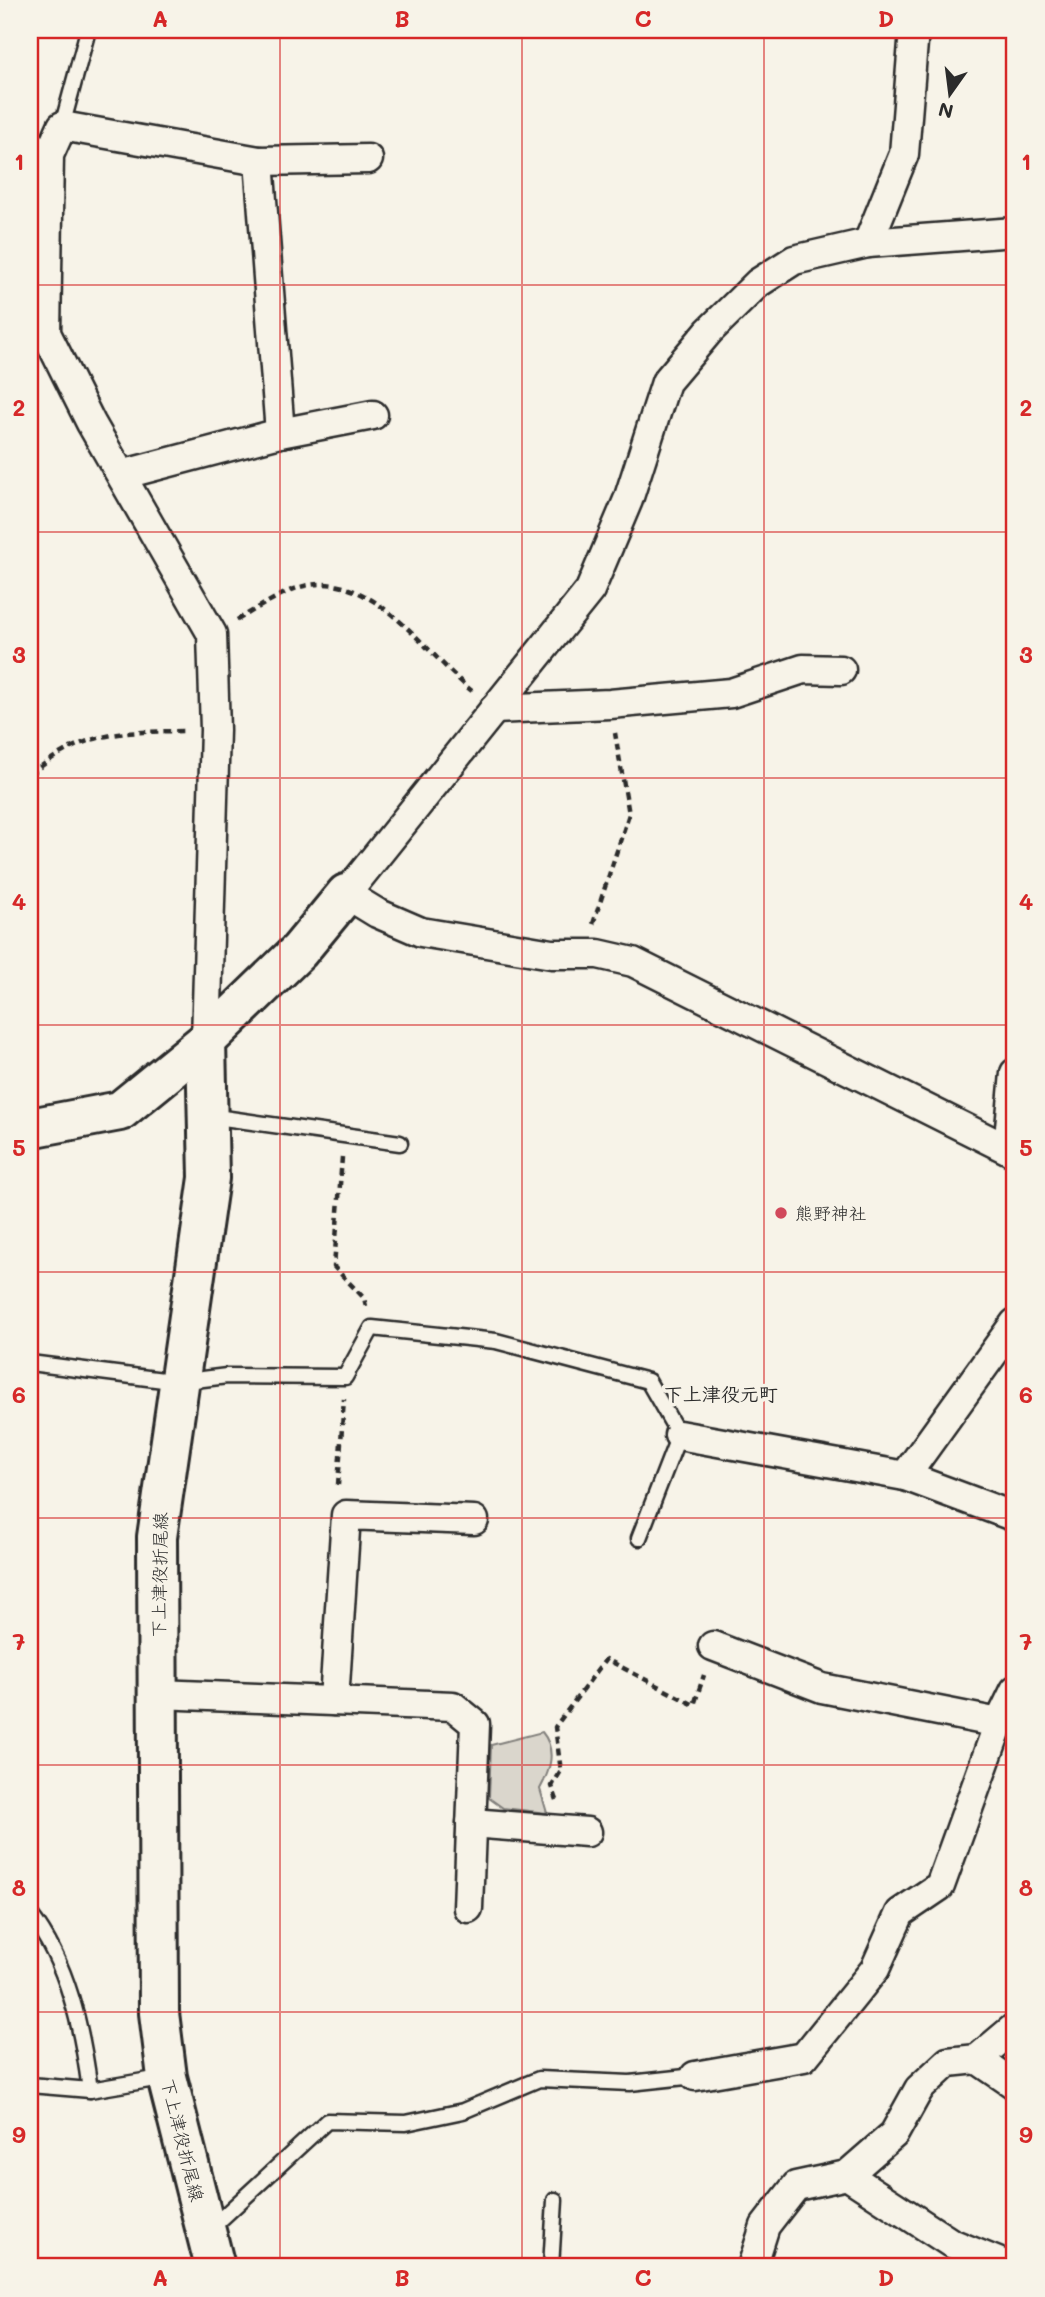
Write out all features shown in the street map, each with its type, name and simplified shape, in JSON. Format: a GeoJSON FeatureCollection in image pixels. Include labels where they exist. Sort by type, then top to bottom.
{"type":"FeatureCollection","features":[{"type":"Feature","properties":{"kind":"main road"},"geometry":{"type":"LineString","coordinates":[[30,1128],[120,1111],[206,1041],[299,951],[346,894]]}},
{"type":"Feature","properties":{"kind":"main road","name":"下上津役折尾線"},"geometry":{"type":"LineString","coordinates":[[206,1041],[209,1178],[157,1537],[159,2013],[167,2077],[211,2250]]}},
{"type":"Feature","properties":{"kind":"street"},"geometry":{"type":"LineString","coordinates":[[869,243],[904,154],[914,30]]}},
{"type":"Feature","properties":{"kind":"street"},"geometry":{"type":"LineString","coordinates":[[206,1041],[215,730],[212,634],[67,378],[46,333],[49,155],[62,126],[259,162],[368,159]]}},
{"type":"Feature","properties":{"kind":"street"},"geometry":{"type":"LineString","coordinates":[[259,162],[280,433]]}},
{"type":"Feature","properties":{"kind":"street"},"geometry":{"type":"LineString","coordinates":[[1015,232],[869,243],[794,260],[758,283],[709,331],[666,382],[628,500],[590,590],[346,894],[377,913],[421,932],[552,954],[598,954],[633,962],[1012,1151],[1015,1073]]}},
{"type":"Feature","properties":{"kind":"street"},"geometry":{"type":"LineString","coordinates":[[121,475],[280,433],[373,415]]}},
{"type":"Feature","properties":{"kind":"street"},"geometry":{"type":"LineString","coordinates":[[494,709],[610,704],[731,693],[803,668],[841,670]]}},
{"type":"Feature","properties":{"kind":"street"},"geometry":{"type":"LineString","coordinates":[[905,1476],[1015,1323]]}},
{"type":"Feature","properties":{"kind":"street"},"geometry":{"type":"LineString","coordinates":[[679,1435],[905,1476],[1015,1517]]}},
{"type":"Feature","properties":{"kind":"street"},"geometry":{"type":"LineString","coordinates":[[334,1701],[346,1515],[474,1520]]}},
{"type":"Feature","properties":{"kind":"street"},"geometry":{"type":"LineString","coordinates":[[713,1646],[822,1688],[999,1723]]}},
{"type":"Feature","properties":{"kind":"street"},"geometry":{"type":"LineString","coordinates":[[695,2076],[804,2057],[875,1969],[900,1913],[940,1885],[999,1723],[1015,1690]]}},
{"type":"Feature","properties":{"kind":"street"},"geometry":{"type":"LineString","coordinates":[[158,1693],[453,1706],[475,1724],[468,1908]]}},
{"type":"Feature","properties":{"kind":"street"},"geometry":{"type":"LineString","coordinates":[[471,1823],[577,1831]]}},
{"type":"Feature","properties":{"kind":"street"},"geometry":{"type":"LineString","coordinates":[[752,2267],[765,2226],[796,2186],[847,2175],[894,2134],[919,2089],[948,2062],[977,2059],[1015,2027]]}},
{"type":"Feature","properties":{"kind":"street"},"geometry":{"type":"LineString","coordinates":[[977,2059],[1015,2085]]}},
{"type":"Feature","properties":{"kind":"street"},"geometry":{"type":"LineString","coordinates":[[847,2175],[946,2255],[1010,2267]]}},
{"type":"Feature","properties":{"kind":"lane"},"geometry":{"type":"LineString","coordinates":[[62,126],[88,30]]}},
{"type":"Feature","properties":{"kind":"lane"},"geometry":{"type":"LineString","coordinates":[[30,133],[49,155]]}},
{"type":"Feature","properties":{"kind":"lane"},"geometry":{"type":"LineString","coordinates":[[208,1116],[344,1133],[400,1143]]}},
{"type":"Feature","properties":{"kind":"lane"},"geometry":{"type":"LineString","coordinates":[[30,1363],[179,1382],[227,1376],[345,1377],[372,1328],[496,1341],[649,1381],[679,1435],[639,1538]]}},
{"type":"Feature","properties":{"kind":"lane"},"geometry":{"type":"LineString","coordinates":[[30,1914],[47,1936],[72,2003],[83,2038],[90,2090]]}},
{"type":"Feature","properties":{"kind":"lane"},"geometry":{"type":"LineString","coordinates":[[211,2250],[327,2121],[417,2121],[463,2112],[539,2079],[630,2083],[695,2076]]}},
{"type":"Feature","properties":{"kind":"lane"},"geometry":{"type":"LineString","coordinates":[[30,2085],[90,2090],[167,2077]]}},
{"type":"Feature","properties":{"kind":"lane"},"geometry":{"type":"LineString","coordinates":[[551,2267],[555,2200]]}},
{"type":"Feature","properties":{"kind":"path"},"geometry":{"type":"LineString","coordinates":[[212,634],[291,590],[323,583],[369,597],[399,618],[446,670],[494,709]]}},
{"type":"Feature","properties":{"kind":"path"},"geometry":{"type":"LineString","coordinates":[[583,955],[629,814],[610,704]]}},
{"type":"Feature","properties":{"kind":"path"},"geometry":{"type":"LineString","coordinates":[[30,775],[76,743],[127,732],[215,730]]}},
{"type":"Feature","properties":{"kind":"path"},"geometry":{"type":"LineString","coordinates":[[344,1133],[334,1267],[364,1298],[372,1328]]}},
{"type":"Feature","properties":{"kind":"path"},"geometry":{"type":"LineString","coordinates":[[345,1377],[338,1499],[346,1515]]}},
{"type":"Feature","properties":{"kind":"path"},"geometry":{"type":"LineString","coordinates":[[577,1831],[552,1786],[561,1771],[555,1727],[606,1659],[694,1705],[713,1646]]}},
{"type":"Feature","properties":{"kind":"shaded area"},"geometry":{"type":"Polygon","coordinates":[[[542,1732],[551,1753],[547,1775],[540,1789],[547,1813],[503,1808],[489,1798],[491,1745],[542,1732]]]}},
{"type":"Feature","properties":{"kind":"place","name":"熊野神社"},"geometry":{"type":"Point","coordinates":[781,1213]}},
{"type":"Feature","properties":{"kind":"district","name":"下上津役元町"},"geometry":{"type":"Point","coordinates":[721,1393]}}]}
